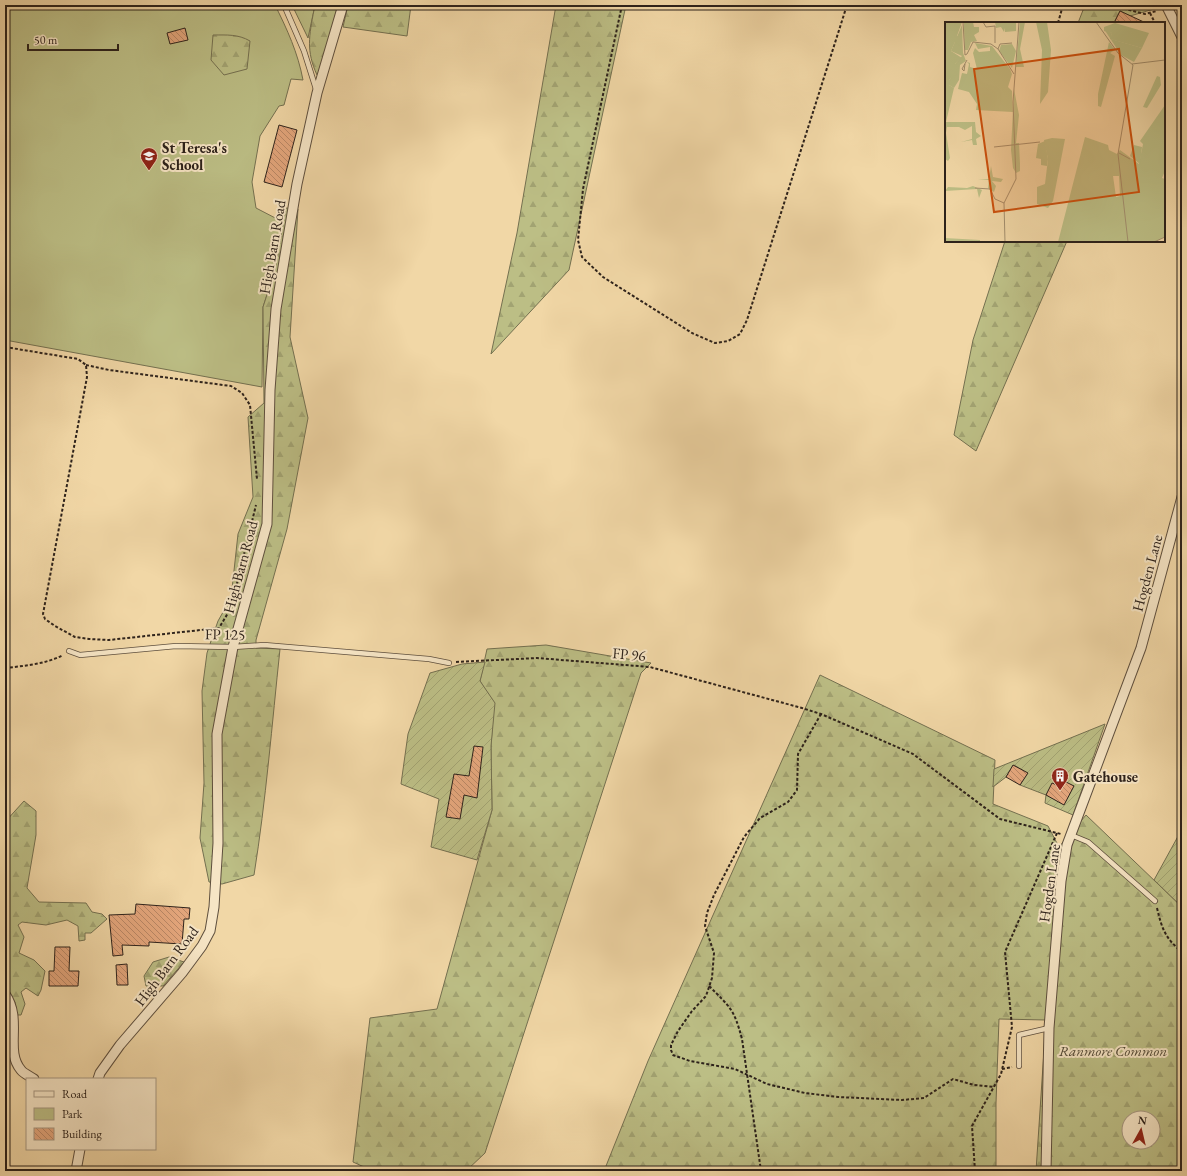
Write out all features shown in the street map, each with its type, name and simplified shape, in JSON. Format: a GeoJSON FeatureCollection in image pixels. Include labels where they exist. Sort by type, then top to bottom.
{"type":"FeatureCollection","features":[{"type":"Feature","properties":{"kind":"street","name":"High Barn Road"},"geometry":{"type":"LineString","coordinates":[[98,1078],[100,1073],[120,1045],[202,946],[210,930],[214,907],[218,843],[217,734],[233,647],[267,524],[270,390],[276,309],[298,184],[317,93],[343,5]]}},
{"type":"Feature","properties":{"kind":"street"},"geometry":{"type":"LineString","coordinates":[[1167,6],[1182,37]]}},
{"type":"Feature","properties":{"kind":"street","name":"Hogden Lane"},"geometry":{"type":"LineString","coordinates":[[1046,1171],[1049,1028],[1061,881],[1067,845],[1141,648],[1182,497]]}},
{"type":"Feature","properties":{"kind":"street"},"geometry":{"type":"LineString","coordinates":[[5,994],[12,1004],[14,1018],[15,1062],[21,1071],[32,1078]]}},
{"type":"Feature","properties":{"kind":"street"},"geometry":{"type":"LineString","coordinates":[[76,1171],[80,1150]]}},
{"type":"Feature","properties":{"kind":"lane"},"geometry":{"type":"LineString","coordinates":[[284,5],[304,51],[317,93]]}},
{"type":"Feature","properties":{"kind":"lane","name":"FP 125"},"geometry":{"type":"LineString","coordinates":[[69,651],[80,655],[176,646],[271,646],[429,659],[448,663]]}},
{"type":"Feature","properties":{"kind":"lane"},"geometry":{"type":"LineString","coordinates":[[1070,835],[1088,842],[1155,901]]}},
{"type":"Feature","properties":{"kind":"lane"},"geometry":{"type":"LineString","coordinates":[[1019,1066],[1019,1034],[1049,1028]]}},
{"type":"Feature","properties":{"kind":"path"},"geometry":{"type":"LineString","coordinates":[[622,5],[583,189],[578,240],[582,258],[603,277],[692,333],[715,343],[728,341],[740,334],[747,320],[846,5]]}},
{"type":"Feature","properties":{"kind":"path"},"geometry":{"type":"LineString","coordinates":[[1058,22],[1063,5]]}},
{"type":"Feature","properties":{"kind":"path"},"geometry":{"type":"LineString","coordinates":[[1109,5],[1145,14],[1167,6]]}},
{"type":"Feature","properties":{"kind":"path"},"geometry":{"type":"LineString","coordinates":[[1150,13],[1154,22]]}},
{"type":"Feature","properties":{"kind":"path"},"geometry":{"type":"LineString","coordinates":[[5,347],[78,359],[86,365],[231,386],[237,389],[242,393],[250,405],[257,482]]}},
{"type":"Feature","properties":{"kind":"path"},"geometry":{"type":"LineString","coordinates":[[86,365],[87,377],[43,614],[45,619],[76,637],[109,640],[218,628],[231,608],[256,504]]}},
{"type":"Feature","properties":{"kind":"path"},"geometry":{"type":"LineString","coordinates":[[5,668],[25,666],[56,658],[69,651]]}},
{"type":"Feature","properties":{"kind":"path","name":"FP 96"},"geometry":{"type":"LineString","coordinates":[[448,663],[536,658],[650,667],[802,708],[820,714],[912,754],[1000,819],[1070,835]]}},
{"type":"Feature","properties":{"kind":"path"},"geometry":{"type":"LineString","coordinates":[[820,714],[798,754],[797,790],[788,802],[760,818],[744,837],[712,901],[707,913],[705,926],[714,953],[714,970],[706,996],[692,1011],[678,1031],[670,1050],[677,1058],[735,1069],[767,1084],[805,1093],[857,1098],[924,1098],[953,1079],[974,1085],[994,1087]]}},
{"type":"Feature","properties":{"kind":"path"},"geometry":{"type":"LineString","coordinates":[[975,1171],[972,1126],[1001,1074],[1012,1027],[1005,952],[1057,833]]}},
{"type":"Feature","properties":{"kind":"path"},"geometry":{"type":"LineString","coordinates":[[1155,901],[1160,921],[1169,941],[1182,952]]}},
{"type":"Feature","properties":{"kind":"path"},"geometry":{"type":"LineString","coordinates":[[709,986],[734,1012],[742,1039],[760,1171]]}},
{"type":"Feature","properties":{"kind":"green space","name":"St Teresa's School"},"geometry":{"type":"Polygon","coordinates":[[[5,5],[275,5],[292,41],[303,80],[291,79],[284,105],[279,106],[260,136],[252,182],[256,208],[283,222],[275,270],[263,307],[262,387],[5,340],[5,5]]]}},
{"type":"Feature","properties":{"kind":"green space"},"geometry":{"type":"Polygon","coordinates":[[[292,5],[321,5],[314,10],[308,38],[292,5]]]}},
{"type":"Feature","properties":{"kind":"green space"},"geometry":{"type":"Polygon","coordinates":[[[321,5],[338,5],[320,73],[317,75],[311,58],[310,36],[314,10],[321,5]]]}},
{"type":"Feature","properties":{"kind":"green space"},"geometry":{"type":"Polygon","coordinates":[[[348,5],[411,5],[407,36],[343,27],[348,5]]]}},
{"type":"Feature","properties":{"kind":"green space"},"geometry":{"type":"Polygon","coordinates":[[[556,5],[626,5],[569,270],[491,354],[517,233],[556,5]]]}},
{"type":"Feature","properties":{"kind":"green space"},"geometry":{"type":"Polygon","coordinates":[[[1085,5],[1158,5],[1154,9],[1130,16],[1120,11],[1114,22],[1078,22],[1085,5]]]}},
{"type":"Feature","properties":{"kind":"green space"},"geometry":{"type":"Polygon","coordinates":[[[213,35],[237,36],[250,41],[247,69],[224,75],[211,60],[213,35]]]}},
{"type":"Feature","properties":{"kind":"green space"},"geometry":{"type":"Polygon","coordinates":[[[286,208],[298,209],[290,337],[308,418],[287,529],[256,640],[256,648],[280,649],[265,790],[254,875],[222,884],[209,882],[200,838],[204,783],[202,691],[207,653],[218,621],[231,598],[238,534],[253,497],[248,417],[264,403],[263,307],[275,270],[286,208]]]}},
{"type":"Feature","properties":{"kind":"green space"},"geometry":{"type":"Polygon","coordinates":[[[1005,242],[1067,242],[976,451],[954,435],[973,340],[1005,242]]]}},
{"type":"Feature","properties":{"kind":"green space"},"geometry":{"type":"Polygon","coordinates":[[[546,645],[651,663],[641,673],[485,1153],[466,1171],[373,1171],[353,1162],[370,1018],[437,1009],[492,810],[491,746],[494,703],[480,681],[487,649],[546,645]]]}},
{"type":"Feature","properties":{"kind":"green space"},"geometry":{"type":"Polygon","coordinates":[[[485,662],[480,681],[495,703],[491,746],[492,810],[477,860],[431,847],[439,799],[401,784],[408,734],[430,673],[462,664],[485,662]]]}},
{"type":"Feature","properties":{"kind":"green space","name":"Ranmore Common"},"geometry":{"type":"Polygon","coordinates":[[[820,675],[995,760],[993,804],[1048,826],[1059,847],[1086,815],[1182,907],[1182,1171],[1036,1171],[1046,1020],[999,1019],[996,1103],[996,1171],[604,1171],[648,1061],[820,675]]]}},
{"type":"Feature","properties":{"kind":"green space"},"geometry":{"type":"Polygon","coordinates":[[[1105,724],[1073,815],[1045,803],[1046,795],[1020,785],[1027,773],[1014,765],[1006,777],[993,787],[994,769],[1105,724]]]}},
{"type":"Feature","properties":{"kind":"green space"},"geometry":{"type":"Polygon","coordinates":[[[24,801],[36,811],[36,835],[27,888],[39,902],[86,903],[92,912],[102,914],[107,919],[91,933],[85,933],[85,940],[79,941],[78,926],[67,920],[46,925],[22,922],[18,925],[24,937],[19,953],[34,960],[45,971],[41,990],[38,996],[26,988],[21,992],[25,1004],[21,1015],[17,1015],[15,1002],[5,991],[5,822],[24,801]]]}},
{"type":"Feature","properties":{"kind":"green space"},"geometry":{"type":"Polygon","coordinates":[[[1182,829],[1182,907],[1154,880],[1182,829]]]}},
{"type":"Feature","properties":{"kind":"green space"},"geometry":{"type":"Polygon","coordinates":[[[169,957],[184,962],[163,986],[146,986],[144,976],[153,962],[169,957]]]}},
{"type":"Feature","properties":{"kind":"building"},"geometry":{"type":"Polygon","coordinates":[[[1120,11],[1144,22],[1114,22],[1120,11]]]}},
{"type":"Feature","properties":{"kind":"building"},"geometry":{"type":"Polygon","coordinates":[[[185,28],[188,40],[170,44],[167,33],[185,28]]]}},
{"type":"Feature","properties":{"kind":"building"},"geometry":{"type":"Polygon","coordinates":[[[279,125],[297,130],[282,187],[264,182],[279,125]]]}},
{"type":"Feature","properties":{"kind":"building"},"geometry":{"type":"Polygon","coordinates":[[[474,746],[483,747],[477,798],[464,795],[460,819],[446,817],[454,774],[469,776],[474,746]]]}},
{"type":"Feature","properties":{"kind":"building"},"geometry":{"type":"Polygon","coordinates":[[[1013,765],[1028,773],[1020,785],[1006,777],[1013,765]]]}},
{"type":"Feature","properties":{"kind":"building","name":"Gatehouse"},"geometry":{"type":"Polygon","coordinates":[[[1060,779],[1074,786],[1064,805],[1046,795],[1052,783],[1057,785],[1060,779]]]}},
{"type":"Feature","properties":{"kind":"building"},"geometry":{"type":"Polygon","coordinates":[[[136,904],[190,908],[189,919],[184,919],[182,944],[149,942],[149,946],[122,945],[123,955],[113,956],[109,915],[135,914],[136,904]]]}},
{"type":"Feature","properties":{"kind":"building"},"geometry":{"type":"Polygon","coordinates":[[[55,947],[70,947],[69,971],[79,971],[78,986],[49,986],[49,971],[54,971],[55,947]]]}},
{"type":"Feature","properties":{"kind":"building"},"geometry":{"type":"Polygon","coordinates":[[[127,964],[128,985],[117,985],[116,965],[127,964]]]}},
{"type":"Feature","properties":{"kind":"place","name":"St Teresa's School"},"geometry":{"type":"Point","coordinates":[149,171]}},
{"type":"Feature","properties":{"kind":"place","name":"Gatehouse"},"geometry":{"type":"Point","coordinates":[1060,791]}}]}
